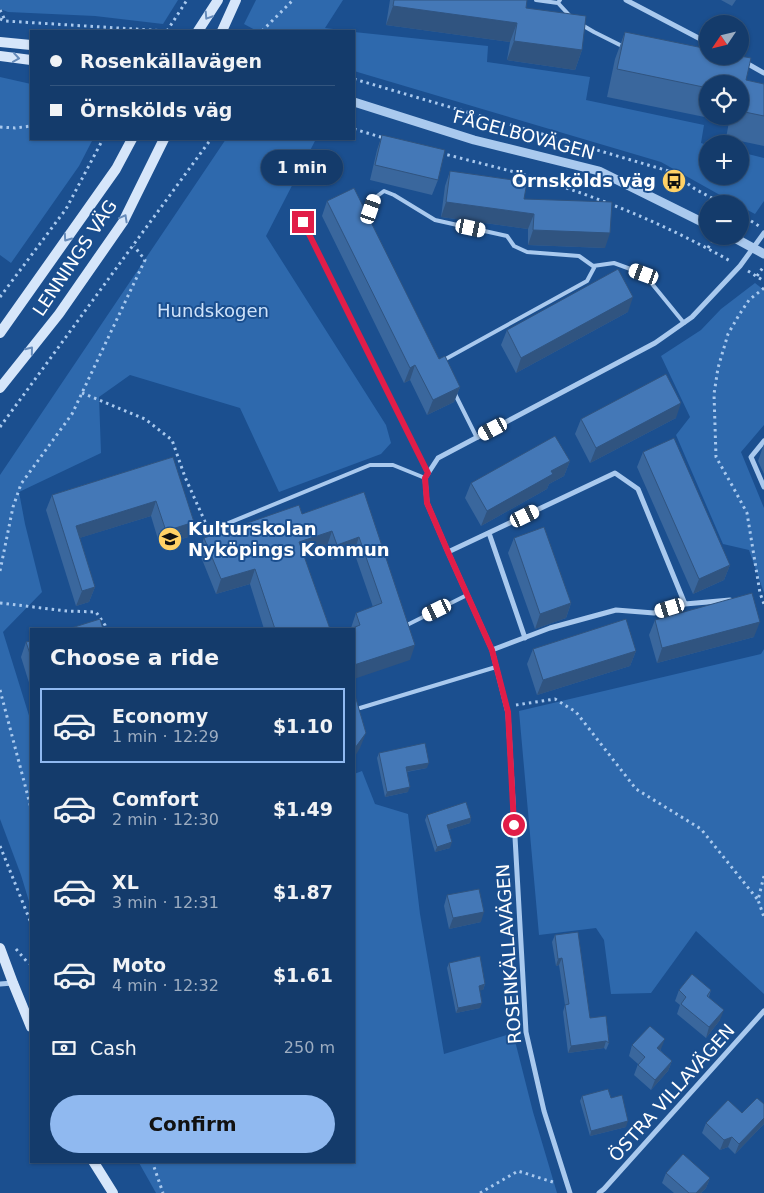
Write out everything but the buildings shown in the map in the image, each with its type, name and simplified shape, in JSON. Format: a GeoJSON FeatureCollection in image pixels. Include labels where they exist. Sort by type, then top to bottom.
{"type":"FeatureCollection","features":[{"type":"Feature","properties":{"kind":"main road"},"geometry":{"type":"LineString","coordinates":[[199,30],[218,0]]}},
{"type":"Feature","properties":{"kind":"main road"},"geometry":{"type":"LineString","coordinates":[[222,30],[236,0]]}},
{"type":"Feature","properties":{"kind":"main road"},"geometry":{"type":"LineString","coordinates":[[0,42],[30,45]]}},
{"type":"Feature","properties":{"kind":"main road"},"geometry":{"type":"LineString","coordinates":[[0,56],[30,60]]}},
{"type":"Feature","properties":{"kind":"main road","name":"LENNINGS VÄG"},"geometry":{"type":"LineString","coordinates":[[0,333],[116,169],[131,140]]}},
{"type":"Feature","properties":{"kind":"main road","name":"LENNINGS VÄG"},"geometry":{"type":"LineString","coordinates":[[0,388],[59,314],[122,222],[163,140]]}},
{"type":"Feature","properties":{"kind":"main road"},"geometry":{"type":"LineString","coordinates":[[0,948],[12,983],[30,1025]]}},
{"type":"Feature","properties":{"kind":"main road"},"geometry":{"type":"LineString","coordinates":[[94,1163],[113,1193]]}},
{"type":"Feature","properties":{"kind":"street"},"geometry":{"type":"LineString","coordinates":[[626,0],[699,37]]}},
{"type":"Feature","properties":{"kind":"street"},"geometry":{"type":"LineString","coordinates":[[749,64],[764,72]]}},
{"type":"Feature","properties":{"kind":"street","name":"FÅGELBOVÄGEN"},"geometry":{"type":"LineString","coordinates":[[355,102],[474,140],[599,171],[699,221]]}},
{"type":"Feature","properties":{"kind":"street"},"geometry":{"type":"LineString","coordinates":[[426,476],[438,458],[655,343],[684,323],[692,317],[740,266],[764,233]]}},
{"type":"Feature","properties":{"kind":"street"},"geometry":{"type":"LineString","coordinates":[[749,245],[764,254]]}},
{"type":"Feature","properties":{"kind":"street"},"geometry":{"type":"LineString","coordinates":[[764,441],[751,457],[764,487]]}},
{"type":"Feature","properties":{"kind":"street"},"geometry":{"type":"LineString","coordinates":[[448,552],[615,473],[638,489],[685,604]]}},
{"type":"Feature","properties":{"kind":"street","name":"ROSENKÄLLAVÄGEN"},"geometry":{"type":"LineString","coordinates":[[426,476],[427,503],[492,650],[508,712],[526,1032],[544,1111],[570,1193]]}},
{"type":"Feature","properties":{"kind":"street"},"geometry":{"type":"LineString","coordinates":[[489,533],[525,638]]}},
{"type":"Feature","properties":{"kind":"street"},"geometry":{"type":"LineString","coordinates":[[492,650],[550,628],[616,610],[654,613],[685,604],[733,600]]}},
{"type":"Feature","properties":{"kind":"street"},"geometry":{"type":"LineString","coordinates":[[0,984],[12,983]]}},
{"type":"Feature","properties":{"kind":"street","name":"ÖSTRA VILLAVÄGEN"},"geometry":{"type":"LineString","coordinates":[[598,1193],[604,1190],[764,1011]]}},
{"type":"Feature","properties":{"kind":"lane"},"geometry":{"type":"LineString","coordinates":[[536,0],[559,2],[574,19]]}},
{"type":"Feature","properties":{"kind":"lane"},"geometry":{"type":"LineString","coordinates":[[580,24],[628,49]]}},
{"type":"Feature","properties":{"kind":"lane"},"geometry":{"type":"LineString","coordinates":[[367,222],[376,197],[384,191],[435,220],[507,236],[514,246],[527,252],[579,256],[593,266],[614,263],[644,274],[684,323]]}},
{"type":"Feature","properties":{"kind":"lane"},"geometry":{"type":"LineString","coordinates":[[303,222],[426,476]]}},
{"type":"Feature","properties":{"kind":"lane"},"geometry":{"type":"LineString","coordinates":[[442,368],[439,363],[587,281],[595,266]]}},
{"type":"Feature","properties":{"kind":"lane"},"geometry":{"type":"LineString","coordinates":[[452,388],[477,438]]}},
{"type":"Feature","properties":{"kind":"lane"},"geometry":{"type":"LineString","coordinates":[[209,531],[370,465],[393,466],[426,476]]}},
{"type":"Feature","properties":{"kind":"lane"},"geometry":{"type":"LineString","coordinates":[[407,625],[467,595]]}},
{"type":"Feature","properties":{"kind":"lane"},"geometry":{"type":"LineString","coordinates":[[360,708],[496,667]]}},
{"type":"Feature","properties":{"kind":"path"},"geometry":{"type":"LineString","coordinates":[[168,30],[187,0]]}},
{"type":"Feature","properties":{"kind":"path"},"geometry":{"type":"LineString","coordinates":[[263,30],[293,0]]}},
{"type":"Feature","properties":{"kind":"path"},"geometry":{"type":"LineString","coordinates":[[0,10],[5,21]]}},
{"type":"Feature","properties":{"kind":"path"},"geometry":{"type":"LineString","coordinates":[[0,19],[5,21],[151,30]]}},
{"type":"Feature","properties":{"kind":"path"},"geometry":{"type":"LineString","coordinates":[[355,79],[672,172],[706,195]]}},
{"type":"Feature","properties":{"kind":"path"},"geometry":{"type":"LineString","coordinates":[[0,127],[30,126]]}},
{"type":"Feature","properties":{"kind":"path"},"geometry":{"type":"LineString","coordinates":[[355,129],[392,140]]}},
{"type":"Feature","properties":{"kind":"path"},"geometry":{"type":"LineString","coordinates":[[0,297],[66,209],[102,140]]}},
{"type":"Feature","properties":{"kind":"path"},"geometry":{"type":"LineString","coordinates":[[0,427],[210,140]]}},
{"type":"Feature","properties":{"kind":"path"},"geometry":{"type":"LineString","coordinates":[[440,153],[550,183],[633,212],[708,248],[764,281]]}},
{"type":"Feature","properties":{"kind":"path"},"geometry":{"type":"LineString","coordinates":[[749,219],[764,228]]}},
{"type":"Feature","properties":{"kind":"path"},"geometry":{"type":"LineString","coordinates":[[0,571],[12,507],[21,484],[72,414],[145,260],[134,246]]}},
{"type":"Feature","properties":{"kind":"path"},"geometry":{"type":"LineString","coordinates":[[757,276],[764,265]]}},
{"type":"Feature","properties":{"kind":"path"},"geometry":{"type":"LineString","coordinates":[[764,288],[749,300],[728,334],[718,368],[714,394],[716,457],[747,513],[760,593],[764,604]]}},
{"type":"Feature","properties":{"kind":"path"},"geometry":{"type":"LineString","coordinates":[[82,393],[144,419],[172,440],[185,477],[209,531]]}},
{"type":"Feature","properties":{"kind":"path"},"geometry":{"type":"LineString","coordinates":[[0,603],[67,611],[96,612],[106,628]]}},
{"type":"Feature","properties":{"kind":"path"},"geometry":{"type":"LineString","coordinates":[[0,690],[30,804]]}},
{"type":"Feature","properties":{"kind":"path"},"geometry":{"type":"LineString","coordinates":[[506,706],[555,699],[576,712],[636,789],[701,829],[758,900],[764,917]]}},
{"type":"Feature","properties":{"kind":"path"},"geometry":{"type":"LineString","coordinates":[[0,846],[30,921]]}},
{"type":"Feature","properties":{"kind":"path"},"geometry":{"type":"LineString","coordinates":[[758,900],[764,876]]}},
{"type":"Feature","properties":{"kind":"path"},"geometry":{"type":"LineString","coordinates":[[153,1163],[163,1193]]}},
{"type":"Feature","properties":{"kind":"path"},"geometry":{"type":"LineString","coordinates":[[480,1193],[518,1171],[568,1187]]}},
{"type":"Feature","properties":{"kind":"green space"},"geometry":{"type":"Polygon","coordinates":[[[0,0],[178,0],[163,24],[95,16],[8,12],[0,9],[0,0]]]}},
{"type":"Feature","properties":{"kind":"green space"},"geometry":{"type":"Polygon","coordinates":[[[256,0],[343,0],[325,28],[342,30],[255,30],[244,24],[256,0]]]}},
{"type":"Feature","properties":{"kind":"green space"},"geometry":{"type":"Polygon","coordinates":[[[355,32],[488,46],[487,62],[590,77],[586,100],[704,125],[702,135],[699,135],[699,183],[661,162],[355,71],[355,32]]]}},
{"type":"Feature","properties":{"kind":"green space"},"geometry":{"type":"Polygon","coordinates":[[[0,77],[30,84],[30,140],[92,140],[79,166],[11,263],[0,255],[0,77]]]}},
{"type":"Feature","properties":{"kind":"green space","name":"Hundskogen"},"geometry":{"type":"Polygon","coordinates":[[[225,140],[315,140],[266,236],[386,425],[391,443],[381,454],[279,492],[240,408],[130,375],[99,397],[101,453],[19,492],[42,592],[3,632],[30,719],[30,905],[0,819],[0,475],[225,140]]]}},
{"type":"Feature","properties":{"kind":"green space"},"geometry":{"type":"Polygon","coordinates":[[[749,154],[764,158],[764,201],[755,214],[749,211],[749,195],[720,195],[702,185],[749,185],[749,154]]]}},
{"type":"Feature","properties":{"kind":"green space"},"geometry":{"type":"Polygon","coordinates":[[[755,283],[764,290],[764,425],[741,452],[764,508],[764,593],[749,550],[723,544],[676,435],[690,417],[661,356],[701,330],[721,309],[755,283]]]}},
{"type":"Feature","properties":{"kind":"green space"},"geometry":{"type":"Polygon","coordinates":[[[764,649],[764,994],[696,931],[651,993],[611,994],[604,940],[596,928],[539,935],[519,711],[761,654],[764,649]]]}},
{"type":"Feature","properties":{"kind":"green space"},"geometry":{"type":"Polygon","coordinates":[[[362,771],[375,804],[408,814],[420,914],[444,1054],[513,1033],[533,1112],[557,1193],[156,1193],[139,1163],[355,1163],[355,774],[362,771]]]}},
{"type":"Feature","properties":{"kind":"place","name":"Örnskölds väg"},"geometry":{"type":"Point","coordinates":[674,181]}},
{"type":"Feature","properties":{"kind":"place","name":"Kulturskolan Nyköpings Kommun"},"geometry":{"type":"Point","coordinates":[170,539]}},
{"type":"Feature","properties":{"kind":"route"},"geometry":{"type":"LineString","coordinates":[[303,222],[428,473],[425,478],[427,503],[492,650],[508,712],[514,825]]}}]}
